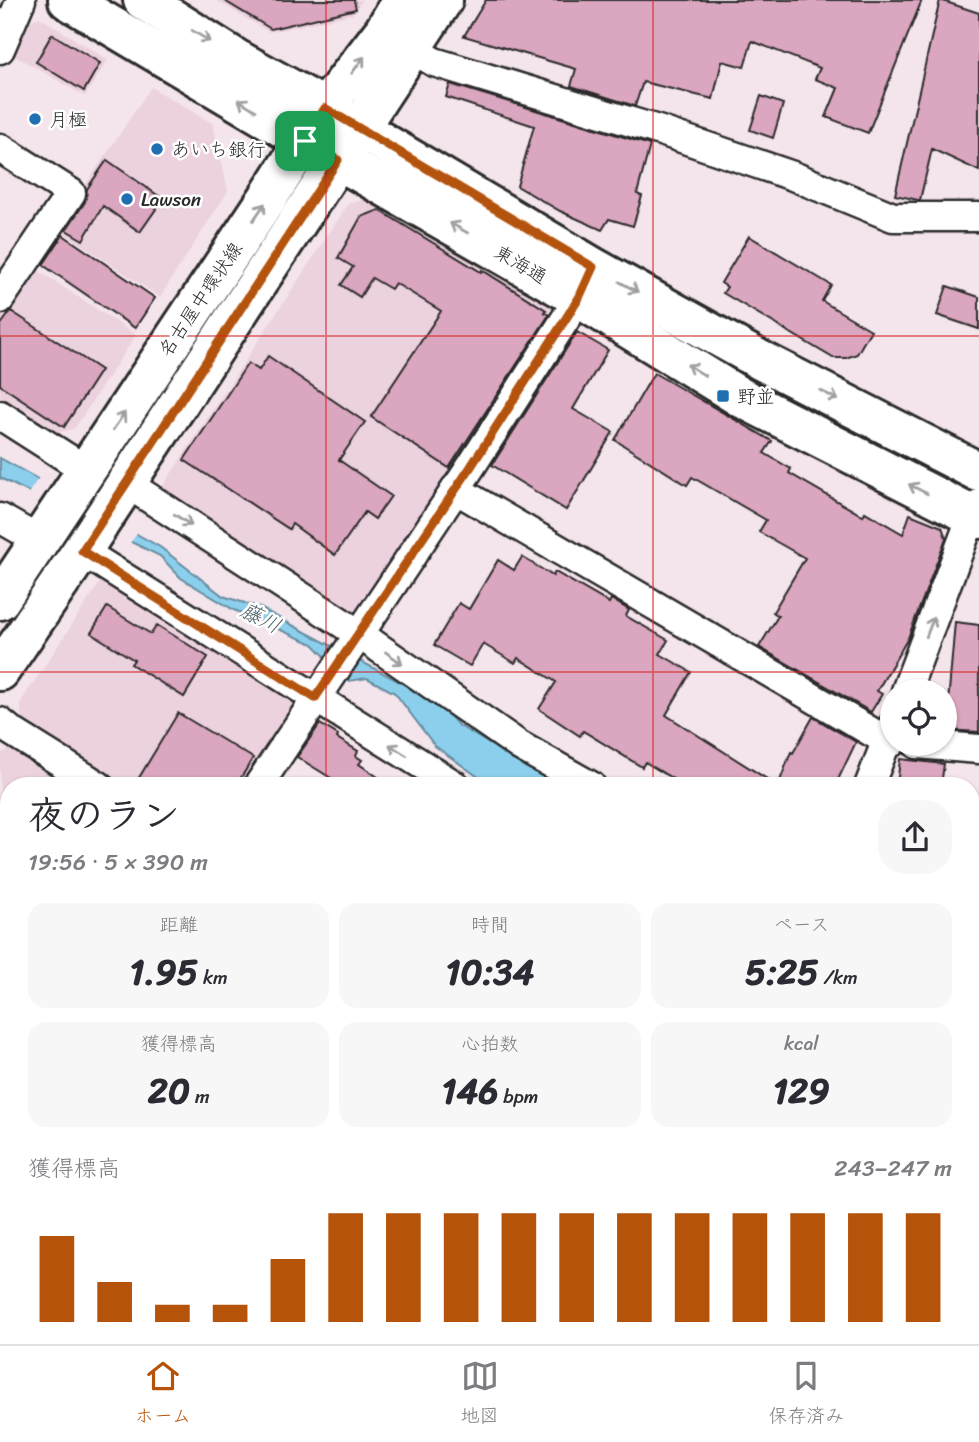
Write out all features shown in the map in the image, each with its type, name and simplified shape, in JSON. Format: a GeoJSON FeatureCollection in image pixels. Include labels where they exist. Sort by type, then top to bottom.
{"type":"FeatureCollection","features":[{"type":"Feature","properties":{"kind":"main road","name":"東海通"},"geometry":{"type":"LineString","coordinates":[[68,0],[338,160],[586,283],[760,360],[979,472]]}},
{"type":"Feature","properties":{"kind":"main road","name":"東海通"},"geometry":{"type":"LineString","coordinates":[[143,0],[238,60],[358,129],[586,283],[740,397],[977,513]]}},
{"type":"Feature","properties":{"kind":"main road","name":"名古屋中環状線"},"geometry":{"type":"LineString","coordinates":[[0,600],[325,108],[399,27],[443,0]]}},
{"type":"Feature","properties":{"kind":"main road","name":"名古屋中環状線"},"geometry":{"type":"LineString","coordinates":[[0,671],[84,549],[358,129],[399,27]]}},
{"type":"Feature","properties":{"kind":"street"},"geometry":{"type":"LineString","coordinates":[[0,49],[21,0]]}},
{"type":"Feature","properties":{"kind":"street"},"geometry":{"type":"LineString","coordinates":[[399,27],[433,62],[661,131],[793,176],[893,216],[979,216]]}},
{"type":"Feature","properties":{"kind":"street"},"geometry":{"type":"LineString","coordinates":[[0,148],[71,193],[0,299]]}},
{"type":"Feature","properties":{"kind":"street"},"geometry":{"type":"LineString","coordinates":[[264,777],[470,468],[586,283]]}},
{"type":"Feature","properties":{"kind":"street"},"geometry":{"type":"LineString","coordinates":[[0,415],[83,474]]}},
{"type":"Feature","properties":{"kind":"street"},"geometry":{"type":"LineString","coordinates":[[122,489],[520,746],[575,777]]}},
{"type":"Feature","properties":{"kind":"street"},"geometry":{"type":"LineString","coordinates":[[455,489],[880,731]]}},
{"type":"Feature","properties":{"kind":"street"},"geometry":{"type":"LineString","coordinates":[[911,679],[977,513]]}},
{"type":"Feature","properties":{"kind":"street"},"geometry":{"type":"LineString","coordinates":[[0,518],[44,535]]}},
{"type":"Feature","properties":{"kind":"street"},"geometry":{"type":"LineString","coordinates":[[84,549],[318,693],[443,777]]}},
{"type":"Feature","properties":{"kind":"street"},"geometry":{"type":"LineString","coordinates":[[0,722],[85,777]]}},
{"type":"Feature","properties":{"kind":"street"},"geometry":{"type":"LineString","coordinates":[[957,747],[979,749]]}},
{"type":"Feature","properties":{"kind":"street"},"geometry":{"type":"LineString","coordinates":[[873,777],[882,756]]}},
{"type":"Feature","properties":{"kind":"shaded area"},"geometry":{"type":"Polygon","coordinates":[[[216,0],[362,0],[353,14],[269,32],[216,0]]]}},
{"type":"Feature","properties":{"kind":"shaded area"},"geometry":{"type":"Polygon","coordinates":[[[39,17],[108,60],[85,96],[12,54],[28,22],[39,17]]]}},
{"type":"Feature","properties":{"kind":"shaded area"},"geometry":{"type":"Polygon","coordinates":[[[151,87],[213,124],[228,191],[160,297],[57,228],[151,87]]]}},
{"type":"Feature","properties":{"kind":"shaded area"},"geometry":{"type":"Polygon","coordinates":[[[369,199],[548,304],[551,317],[360,611],[344,614],[166,497],[163,486],[349,203],[369,199]]]}},
{"type":"Feature","properties":{"kind":"shaded area"},"geometry":{"type":"Polygon","coordinates":[[[31,266],[136,335],[74,429],[56,433],[0,398],[0,311],[31,266]]]}},
{"type":"Feature","properties":{"kind":"shaded area"},"geometry":{"type":"Polygon","coordinates":[[[109,580],[291,695],[294,708],[249,777],[114,777],[21,719],[21,702],[99,584],[109,580]]]}},
{"type":"Feature","properties":{"kind":"shaded area"},"geometry":{"type":"Polygon","coordinates":[[[11,749],[54,777],[0,777],[0,754],[11,749]]]}},
{"type":"Feature","properties":{"kind":"water","name":"藤川"},"geometry":{"type":"Polygon","coordinates":[[[0,458],[160,547],[223,596],[260,608],[419,692],[443,708],[458,725],[544,777],[478,777],[435,746],[395,693],[367,678],[349,681],[313,644],[234,610],[181,578],[160,556],[0,478],[0,458]]]}},
{"type":"Feature","properties":{"kind":"pier"},"geometry":{"type":"Polygon","coordinates":[[[40,476],[139,531],[128,546],[27,495],[40,476]]]}},
{"type":"Feature","properties":{"kind":"building"},"geometry":{"type":"Polygon","coordinates":[[[223,0],[354,0],[356,9],[271,29],[223,0]]]}},
{"type":"Feature","properties":{"kind":"building"},"geometry":{"type":"Polygon","coordinates":[[[486,0],[922,0],[868,133],[826,117],[838,88],[815,79],[820,68],[752,41],[744,67],[722,61],[713,99],[643,82],[635,106],[571,86],[576,69],[464,36],[486,0]]]}},
{"type":"Feature","properties":{"kind":"building"},"geometry":{"type":"Polygon","coordinates":[[[940,0],[979,13],[979,171],[932,149],[918,200],[895,195],[940,0]]]}},
{"type":"Feature","properties":{"kind":"building"},"geometry":{"type":"Polygon","coordinates":[[[52,34],[100,63],[84,91],[36,62],[52,34]]]}},
{"type":"Feature","properties":{"kind":"building"},"geometry":{"type":"Polygon","coordinates":[[[450,84],[650,145],[637,194],[642,196],[633,226],[609,219],[602,230],[560,211],[517,186],[534,126],[446,97],[450,84]]]}},
{"type":"Feature","properties":{"kind":"building"},"geometry":{"type":"Polygon","coordinates":[[[761,96],[783,104],[773,138],[750,130],[761,96]]]}},
{"type":"Feature","properties":{"kind":"building"},"geometry":{"type":"Polygon","coordinates":[[[107,160],[163,199],[140,232],[103,206],[83,240],[66,230],[85,202],[87,189],[107,160]]]}},
{"type":"Feature","properties":{"kind":"building"},"geometry":{"type":"Polygon","coordinates":[[[379,210],[481,272],[482,270],[546,310],[544,312],[549,315],[449,468],[371,417],[441,311],[395,283],[391,289],[372,278],[360,297],[341,285],[353,267],[338,258],[361,217],[379,210]]]}},
{"type":"Feature","properties":{"kind":"building"},"geometry":{"type":"Polygon","coordinates":[[[63,235],[155,298],[135,328],[43,265],[63,235]]]}},
{"type":"Feature","properties":{"kind":"building"},"geometry":{"type":"Polygon","coordinates":[[[749,236],[831,285],[822,301],[871,330],[857,354],[846,358],[833,358],[723,293],[727,287],[721,283],[749,236]]]}},
{"type":"Feature","properties":{"kind":"building"},"geometry":{"type":"Polygon","coordinates":[[[947,286],[979,297],[979,329],[937,315],[947,286]]]}},
{"type":"Feature","properties":{"kind":"building"},"geometry":{"type":"Polygon","coordinates":[[[11,311],[101,370],[64,427],[0,385],[0,326],[11,311]]]}},
{"type":"Feature","properties":{"kind":"building"},"geometry":{"type":"Polygon","coordinates":[[[577,332],[608,350],[573,409],[613,432],[566,510],[492,465],[577,332]]]}},
{"type":"Feature","properties":{"kind":"building"},"geometry":{"type":"Polygon","coordinates":[[[268,356],[365,422],[339,460],[391,496],[375,519],[365,512],[335,555],[292,524],[289,529],[184,460],[248,363],[259,370],[268,356]]]}},
{"type":"Feature","properties":{"kind":"building"},"geometry":{"type":"Polygon","coordinates":[[[654,373],[772,441],[764,453],[791,469],[789,473],[863,516],[865,512],[903,534],[910,514],[942,527],[946,538],[908,638],[884,679],[880,679],[877,691],[880,697],[871,712],[759,647],[778,616],[773,612],[805,558],[759,532],[766,520],[692,477],[687,485],[615,440],[654,373]]]}},
{"type":"Feature","properties":{"kind":"building"},"geometry":{"type":"Polygon","coordinates":[[[522,557],[553,576],[555,572],[609,603],[611,599],[629,610],[626,616],[668,640],[660,654],[691,672],[666,715],[764,777],[670,777],[645,762],[642,767],[583,731],[580,736],[539,709],[556,682],[518,658],[515,663],[483,644],[470,666],[434,645],[459,603],[469,609],[498,560],[514,570],[522,557]]]}},
{"type":"Feature","properties":{"kind":"building"},"geometry":{"type":"Polygon","coordinates":[[[107,607],[151,634],[157,625],[208,657],[184,697],[131,664],[134,660],[91,633],[107,607]]]}},
{"type":"Feature","properties":{"kind":"building"},"geometry":{"type":"Polygon","coordinates":[[[955,622],[979,625],[979,732],[957,731],[957,679],[950,679],[955,622]]]}},
{"type":"Feature","properties":{"kind":"building"},"geometry":{"type":"Polygon","coordinates":[[[178,713],[253,758],[241,777],[139,777],[178,713]]]}},
{"type":"Feature","properties":{"kind":"building"},"geometry":{"type":"Polygon","coordinates":[[[813,717],[856,742],[839,777],[781,777],[791,752],[793,753],[813,717]]]}},
{"type":"Feature","properties":{"kind":"building"},"geometry":{"type":"Polygon","coordinates":[[[320,724],[358,751],[356,756],[362,760],[359,764],[378,777],[329,777],[297,757],[320,724]]]}},
{"type":"Feature","properties":{"kind":"building"},"geometry":{"type":"Polygon","coordinates":[[[900,759],[944,764],[942,777],[898,777],[900,759]]]}},
{"type":"Feature","properties":{"kind":"place","name":"月極"},"geometry":{"type":"Point","coordinates":[35,119]}},
{"type":"Feature","properties":{"kind":"place","name":"あいち銀行"},"geometry":{"type":"Point","coordinates":[157,149]}},
{"type":"Feature","properties":{"kind":"place","name":"Lawson"},"geometry":{"type":"Point","coordinates":[127,199]}},
{"type":"Feature","properties":{"kind":"place","name":"野並"},"geometry":{"type":"Point","coordinates":[723,396]}},
{"type":"Feature","properties":{"kind":"route"},"geometry":{"type":"LineString","coordinates":[[325,108],[593,267],[579,298],[470,468],[315,698],[82,551],[338,160],[305,141],[325,108]]}}]}
